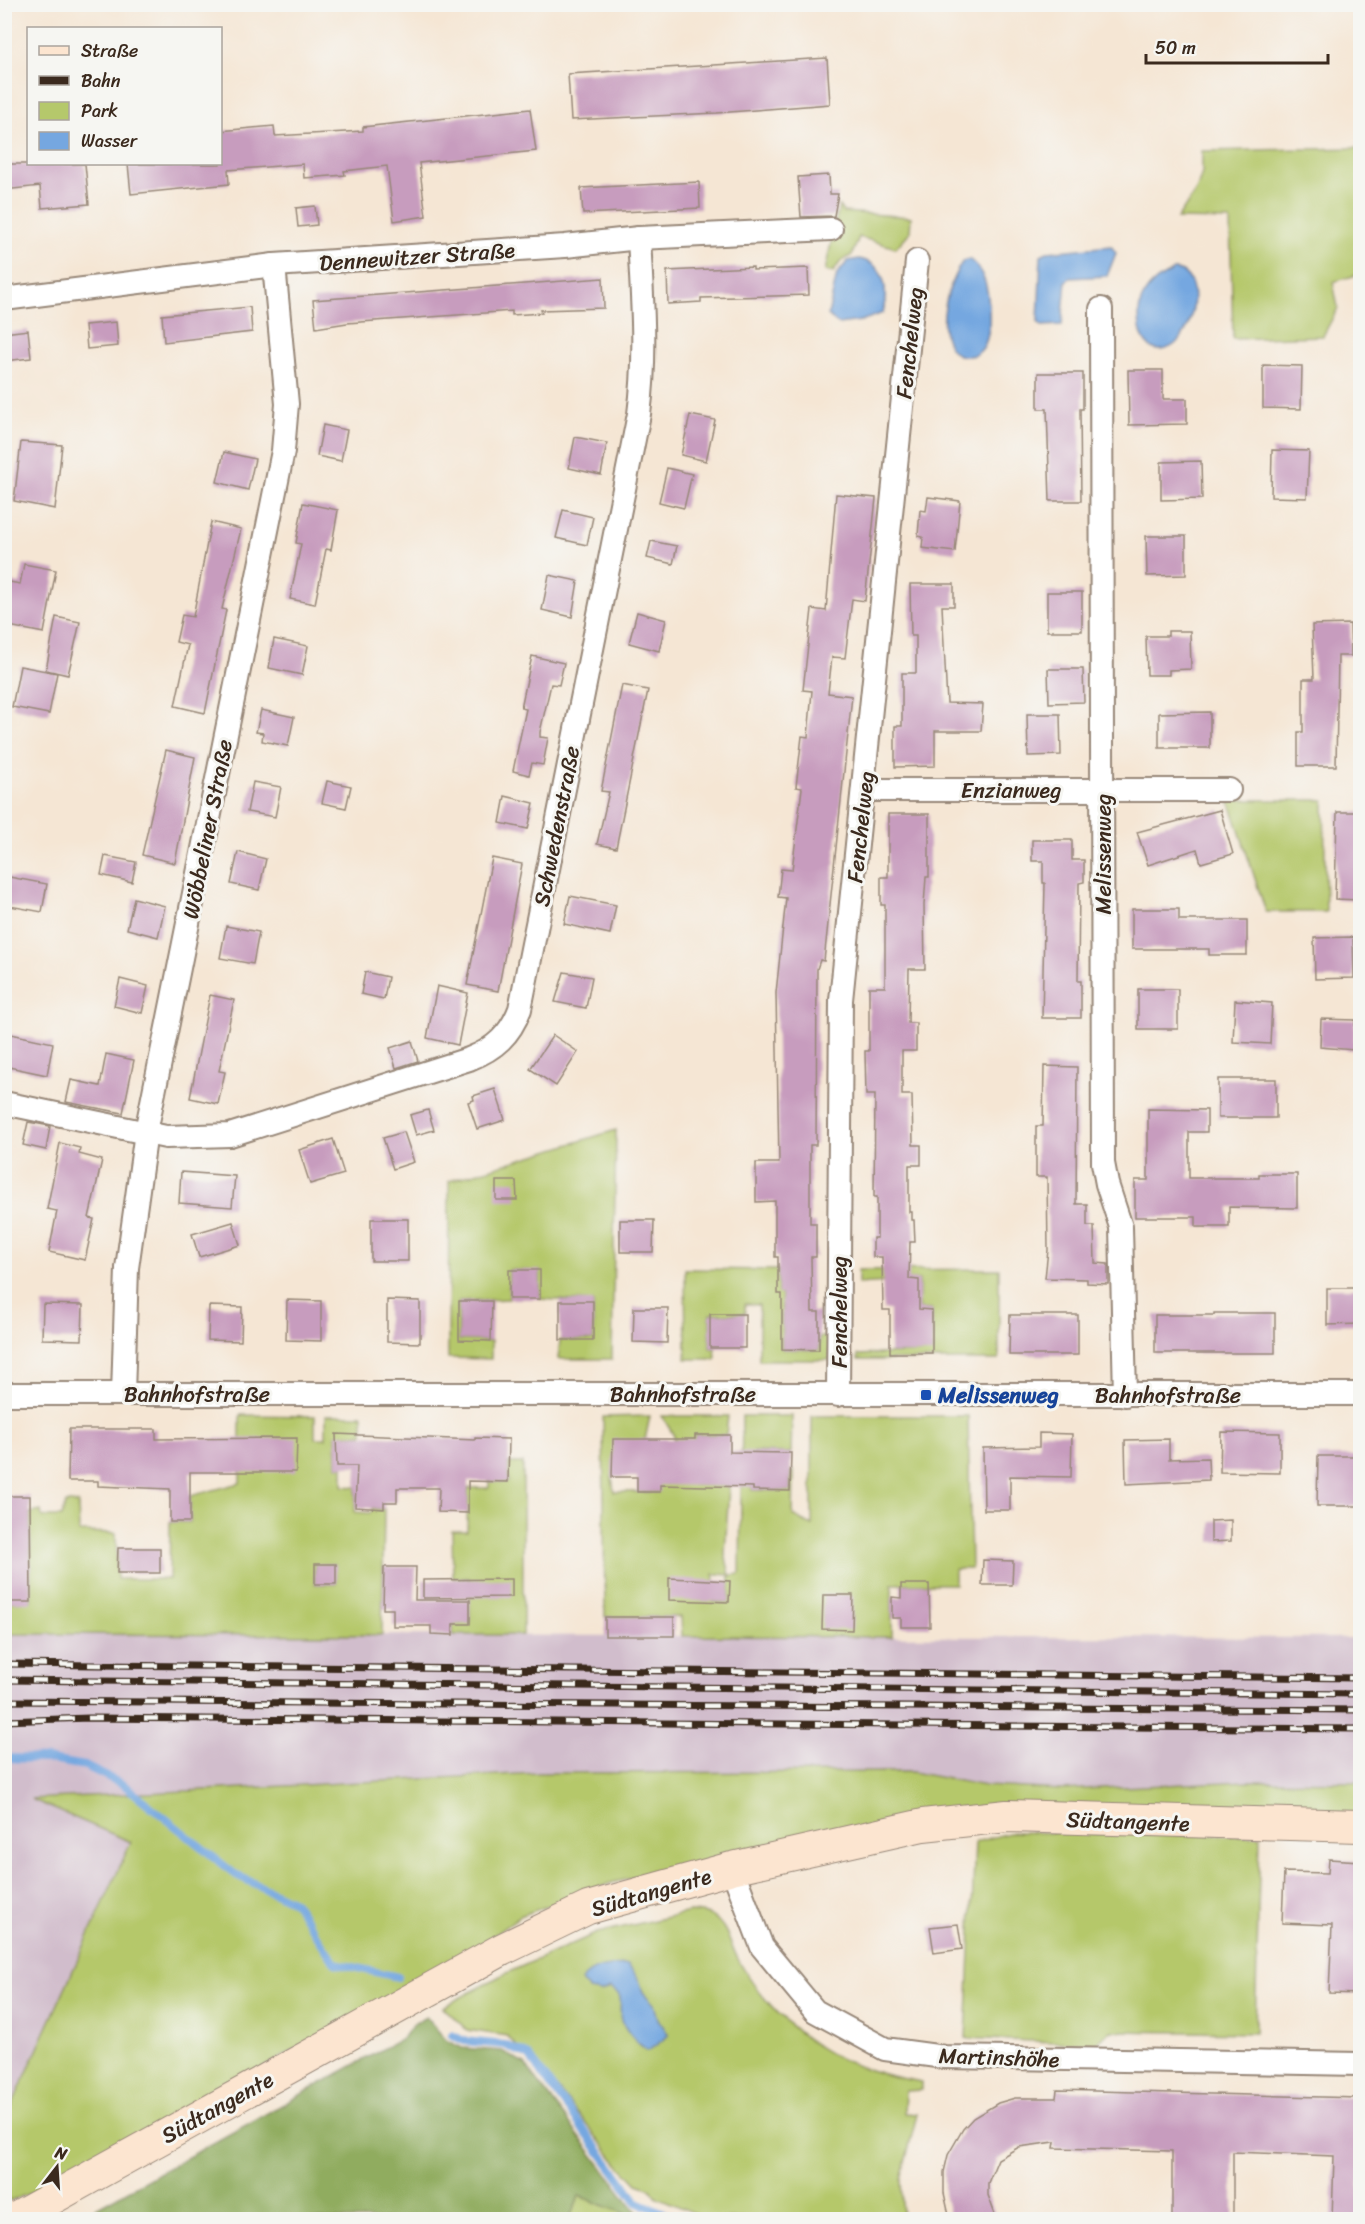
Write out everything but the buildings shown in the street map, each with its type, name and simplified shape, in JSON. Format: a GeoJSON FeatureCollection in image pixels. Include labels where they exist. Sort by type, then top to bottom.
{"type":"FeatureCollection","features":[{"type":"Feature","properties":{"kind":"street","name":"Dennewitzer Straße"},"geometry":{"type":"LineString","coordinates":[[4,299],[274,265],[565,246],[639,238],[831,229]]}},
{"type":"Feature","properties":{"kind":"street","name":"Schwedenstraße"},"geometry":{"type":"LineString","coordinates":[[4,1103],[166,1137],[230,1135],[486,1053],[513,1027],[520,1009],[639,414],[644,379],[645,338],[639,238]]}},
{"type":"Feature","properties":{"kind":"street","name":"Fenchelweg"},"geometry":{"type":"LineString","coordinates":[[838,1395],[841,1000],[917,261]]}},
{"type":"Feature","properties":{"kind":"street","name":"Wöbbeliner Straße"},"geometry":{"type":"LineString","coordinates":[[123,1394],[127,1268],[146,1132],[283,450],[287,404],[274,265]]}},
{"type":"Feature","properties":{"kind":"street","name":"Melissenweg"},"geometry":{"type":"LineString","coordinates":[[1101,309],[1103,1162],[1121,1227],[1125,1395]]}},
{"type":"Feature","properties":{"kind":"street","name":"Enzianweg"},"geometry":{"type":"LineString","coordinates":[[864,790],[1229,790]]}},
{"type":"Feature","properties":{"kind":"street","name":"Bahnhofstraße"},"geometry":{"type":"LineString","coordinates":[[4,1394],[1360,1394]]}},
{"type":"Feature","properties":{"kind":"street","name":"Südtangente"},"geometry":{"type":"LineString","coordinates":[[13,2220],[501,1950],[588,1908],[732,1868],[923,1825],[1007,1816],[1360,1826]]}},
{"type":"Feature","properties":{"kind":"street","name":"Martinshöhe"},"geometry":{"type":"LineString","coordinates":[[732,1868],[762,1947],[814,2010],[885,2049],[944,2057],[1360,2064]]}},
{"type":"Feature","properties":{"kind":"shaded area"},"geometry":{"type":"Polygon","coordinates":[[[5,1634],[1360,1638],[1360,1782],[1248,1781],[1062,1790],[985,1786],[912,1772],[539,1773],[33,1800],[131,1842],[5,2121],[5,1634]]]}},
{"type":"Feature","properties":{"kind":"green space"},"geometry":{"type":"Polygon","coordinates":[[[1360,148],[1360,274],[1333,282],[1338,308],[1323,336],[1233,339],[1230,220],[1177,219],[1196,191],[1202,173],[1202,151],[1360,148]]]}},
{"type":"Feature","properties":{"kind":"green space"},"geometry":{"type":"Polygon","coordinates":[[[839,206],[843,212],[911,217],[910,232],[896,248],[859,237],[852,255],[841,261],[833,272],[825,271],[839,206]]]}},
{"type":"Feature","properties":{"kind":"green space"},"geometry":{"type":"Polygon","coordinates":[[[1229,800],[1324,800],[1326,912],[1266,912],[1229,800]]]}},
{"type":"Feature","properties":{"kind":"green space"},"geometry":{"type":"Polygon","coordinates":[[[616,1130],[612,1359],[558,1359],[560,1340],[593,1340],[593,1302],[540,1299],[540,1271],[509,1270],[509,1299],[459,1301],[459,1340],[491,1341],[491,1359],[448,1358],[449,1181],[616,1130]]]}},
{"type":"Feature","properties":{"kind":"green space"},"geometry":{"type":"Polygon","coordinates":[[[685,1269],[778,1270],[778,1293],[782,1294],[782,1349],[819,1350],[819,1337],[830,1337],[830,1360],[759,1360],[759,1305],[745,1304],[745,1314],[710,1314],[710,1348],[715,1348],[716,1359],[686,1359],[685,1269]]]}},
{"type":"Feature","properties":{"kind":"green space"},"geometry":{"type":"Polygon","coordinates":[[[999,1269],[999,1360],[858,1360],[858,1355],[932,1352],[932,1310],[919,1309],[919,1280],[858,1284],[858,1270],[999,1269]]]}},
{"type":"Feature","properties":{"kind":"green space"},"geometry":{"type":"Polygon","coordinates":[[[240,1415],[315,1416],[315,1438],[326,1438],[326,1415],[363,1415],[363,1434],[336,1435],[337,1466],[343,1466],[343,1486],[356,1487],[355,1512],[371,1513],[372,1509],[384,1509],[382,1635],[5,1634],[5,1602],[31,1601],[30,1513],[41,1511],[42,1517],[61,1517],[66,1503],[78,1503],[79,1532],[116,1533],[117,1579],[169,1579],[170,1522],[190,1522],[190,1496],[240,1483],[240,1415]],[[335,1564],[315,1565],[315,1584],[336,1584],[335,1564]]]}},
{"type":"Feature","properties":{"kind":"green space"},"geometry":{"type":"Polygon","coordinates":[[[650,1416],[645,1440],[612,1477],[614,1492],[659,1492],[660,1479],[676,1474],[674,1436],[662,1416],[728,1416],[726,1435],[695,1435],[694,1485],[729,1486],[725,1554],[730,1575],[740,1574],[742,1416],[792,1416],[791,1453],[754,1452],[753,1490],[790,1491],[791,1472],[794,1471],[793,1516],[812,1525],[812,1416],[968,1416],[971,1569],[955,1569],[955,1584],[892,1584],[892,1637],[682,1636],[681,1617],[605,1617],[603,1417],[650,1416]],[[714,1574],[714,1602],[729,1602],[730,1575],[714,1574]]]}},
{"type":"Feature","properties":{"kind":"green space"},"geometry":{"type":"Polygon","coordinates":[[[508,1463],[523,1463],[523,1635],[453,1635],[453,1624],[470,1623],[469,1578],[453,1578],[452,1531],[467,1531],[468,1488],[489,1488],[489,1481],[508,1482],[508,1463]]]}},
{"type":"Feature","properties":{"kind":"green space"},"geometry":{"type":"Polygon","coordinates":[[[912,1772],[985,1786],[1062,1790],[1248,1781],[1360,1782],[1360,1814],[1037,1807],[676,1868],[611,1883],[520,1916],[468,1954],[49,2186],[5,2203],[5,2121],[131,1842],[31,1799],[539,1773],[912,1772]]]}},
{"type":"Feature","properties":{"kind":"green space"},"geometry":{"type":"Polygon","coordinates":[[[1013,1832],[1260,1836],[1255,2033],[1111,2031],[1096,2044],[966,2038],[975,1842],[1013,1832]]]}},
{"type":"Feature","properties":{"kind":"green space"},"geometry":{"type":"Polygon","coordinates":[[[690,1912],[707,1914],[720,1923],[740,1963],[760,1993],[803,2036],[845,2061],[890,2076],[922,2082],[922,2090],[905,2091],[904,2113],[917,2114],[901,2179],[903,2219],[708,2219],[657,2197],[651,2189],[637,2184],[617,2163],[559,2090],[507,2036],[467,2030],[443,2007],[500,1976],[597,1933],[690,1912]]]}},
{"type":"Feature","properties":{"kind":"green space"},"geometry":{"type":"Polygon","coordinates":[[[426,2017],[447,2041],[462,2048],[502,2051],[525,2064],[632,2207],[646,2219],[639,2219],[579,2196],[569,2220],[76,2219],[401,2039],[415,2023],[426,2017]]]}},
{"type":"Feature","properties":{"kind":"green space"},"geometry":{"type":"Polygon","coordinates":[[[579,2196],[639,2219],[569,2220],[579,2196]]]}},
{"type":"Feature","properties":{"kind":"water"},"geometry":{"type":"Polygon","coordinates":[[[1111,246],[1116,253],[1107,276],[1070,278],[1066,281],[1062,325],[1042,326],[1038,322],[1041,255],[1047,252],[1111,246]]]}},
{"type":"Feature","properties":{"kind":"water"},"geometry":{"type":"Polygon","coordinates":[[[859,259],[875,266],[880,272],[885,288],[883,313],[861,321],[838,324],[828,315],[837,274],[848,261],[859,259]]]}},
{"type":"Feature","properties":{"kind":"water"},"geometry":{"type":"Polygon","coordinates":[[[969,259],[979,269],[985,281],[989,301],[989,323],[984,346],[974,355],[964,356],[955,353],[948,343],[944,332],[944,320],[945,306],[952,281],[963,261],[969,259]]]}},
{"type":"Feature","properties":{"kind":"water"},"geometry":{"type":"Polygon","coordinates":[[[1174,270],[1185,274],[1191,283],[1194,296],[1192,310],[1181,338],[1172,347],[1153,349],[1147,344],[1140,329],[1141,303],[1152,284],[1174,270]]]}},
{"type":"Feature","properties":{"kind":"water"},"geometry":{"type":"Polygon","coordinates":[[[628,1965],[639,1980],[643,1992],[654,2004],[658,2019],[669,2035],[648,2051],[625,2027],[618,1994],[610,1988],[601,1992],[589,1990],[581,1981],[596,1969],[628,1965]]]}},
{"type":"Feature","properties":{"kind":"waterway"},"geometry":{"type":"LineString","coordinates":[[4,1758],[45,1759],[85,1766],[124,1785],[236,1875],[294,1902],[335,1963],[398,1977]]}},
{"type":"Feature","properties":{"kind":"waterway"},"geometry":{"type":"LineString","coordinates":[[452,2035],[464,2041],[505,2045],[529,2056],[637,2202],[681,2220]]}},
{"type":"Feature","properties":{"kind":"railway"},"geometry":{"type":"LineString","coordinates":[[4,1664],[1360,1678]]}},
{"type":"Feature","properties":{"kind":"railway"},"geometry":{"type":"LineString","coordinates":[[4,1680],[1360,1694]]}},
{"type":"Feature","properties":{"kind":"railway"},"geometry":{"type":"LineString","coordinates":[[4,1701],[1360,1710]]}},
{"type":"Feature","properties":{"kind":"railway"},"geometry":{"type":"LineString","coordinates":[[4,1721],[89,1718],[1360,1729]]}},
{"type":"Feature","properties":{"kind":"place","name":"Melissenweg"},"geometry":{"type":"Point","coordinates":[926,1395]}}]}
